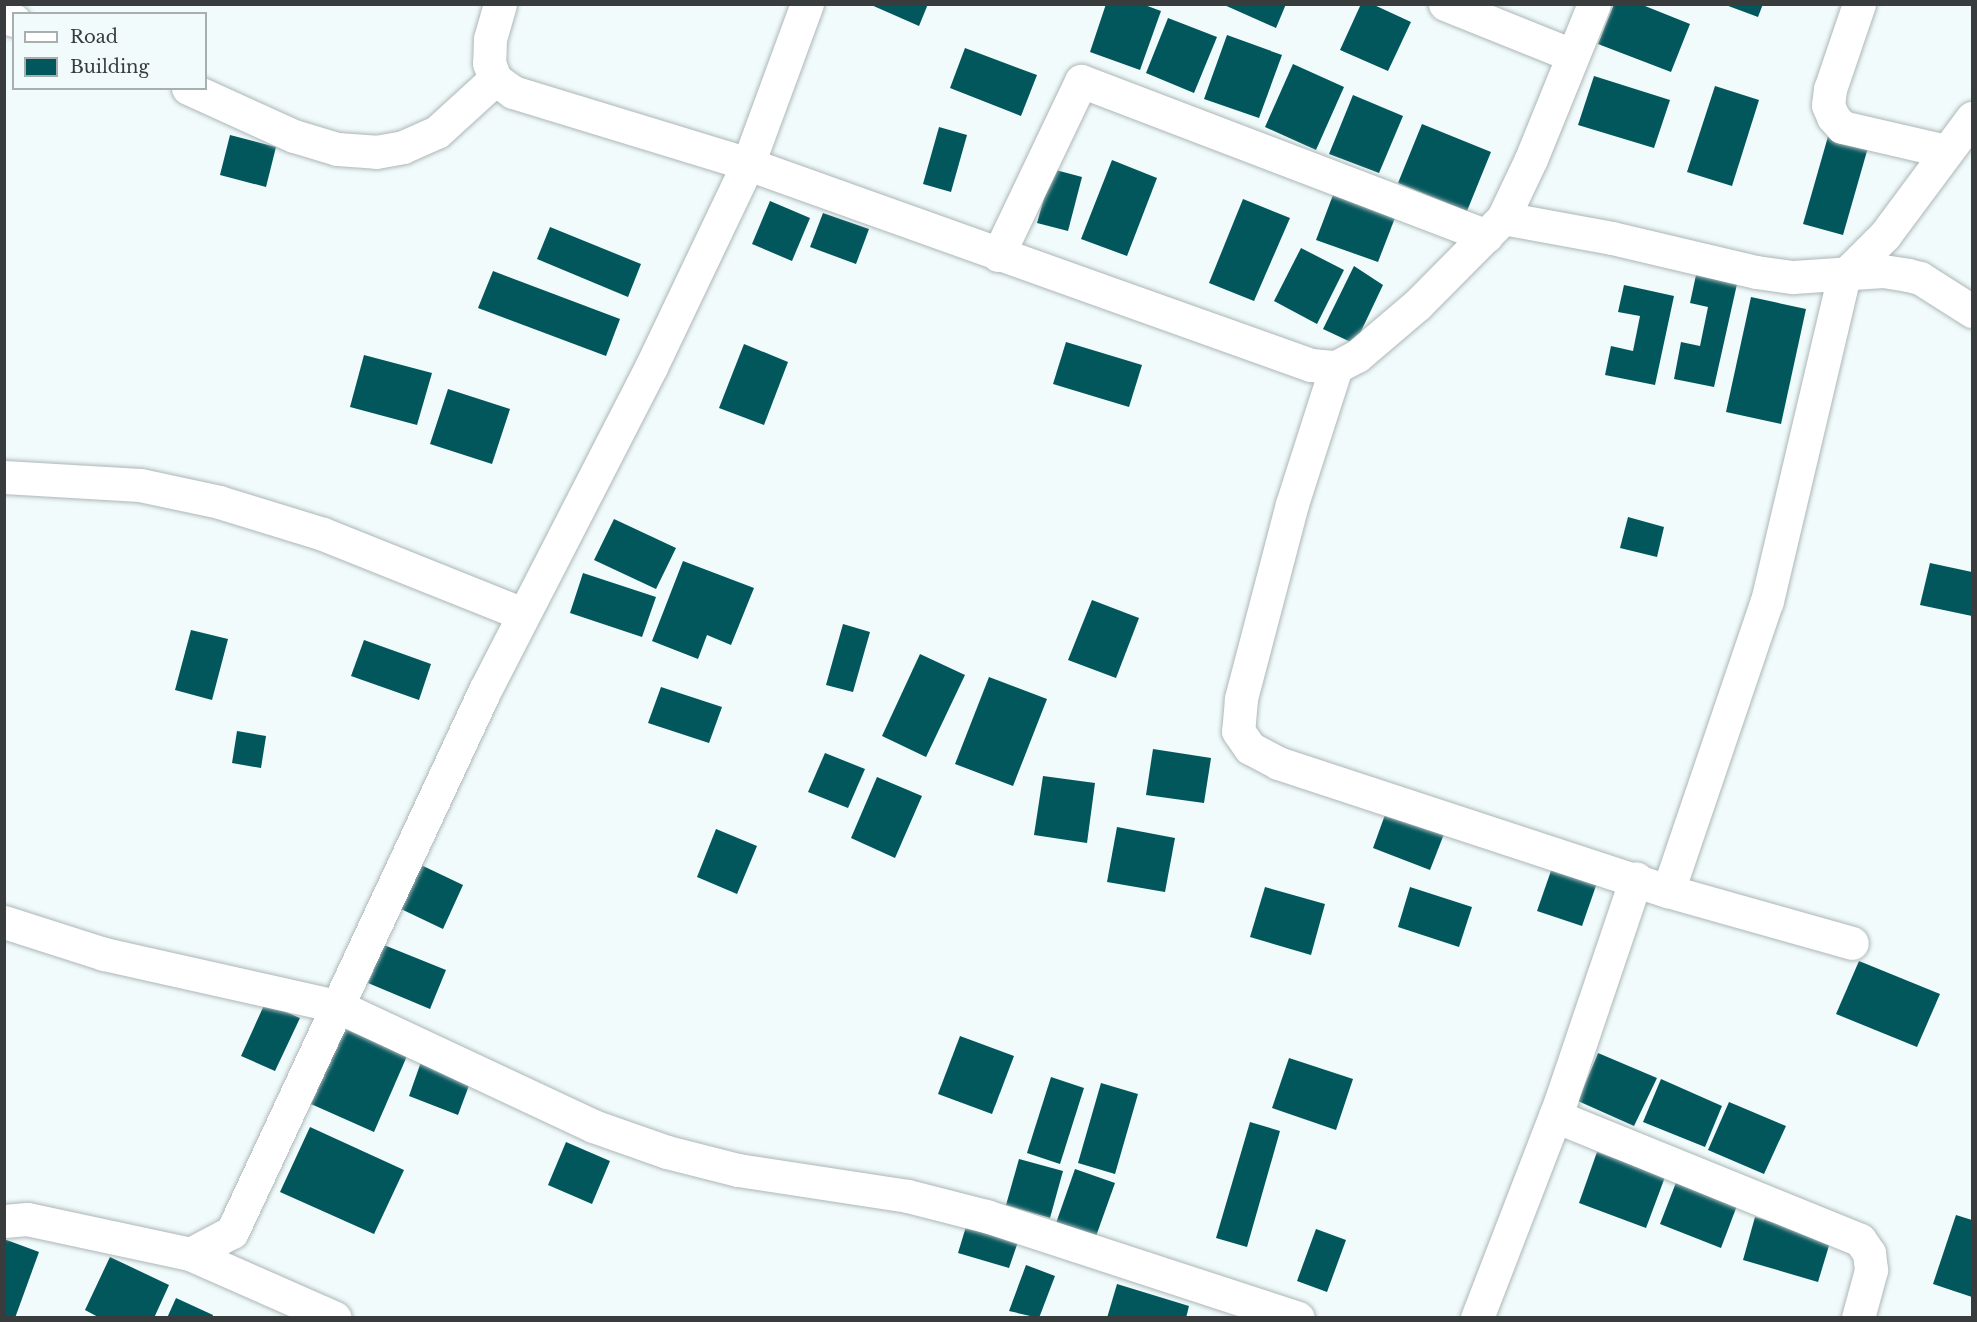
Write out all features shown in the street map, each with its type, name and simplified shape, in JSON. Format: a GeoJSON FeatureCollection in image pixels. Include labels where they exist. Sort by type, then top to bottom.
{"type":"FeatureCollection","features":[{"type":"Feature","properties":{"kind":"street"},"geometry":{"type":"LineString","coordinates":[[500,4],[490,39],[489,63],[495,79],[513,92],[748,164],[1262,351],[1311,365],[1336,367],[1357,356],[1417,305],[1494,227],[1531,159],[1594,4]]}},
{"type":"Feature","properties":{"kind":"street"},"geometry":{"type":"LineString","coordinates":[[190,1254],[232,1232],[523,614],[651,367],[748,164],[807,4]]}},
{"type":"Feature","properties":{"kind":"street"},"geometry":{"type":"LineString","coordinates":[[1445,4],[1572,55]]}},
{"type":"Feature","properties":{"kind":"street"},"geometry":{"type":"LineString","coordinates":[[1859,4],[1830,89],[1828,105],[1833,117],[1842,127],[1946,151]]}},
{"type":"Feature","properties":{"kind":"street"},"geometry":{"type":"LineString","coordinates":[[192,90],[294,136],[337,149],[376,152],[403,147],[437,132],[495,79]]}},
{"type":"Feature","properties":{"kind":"street"},"geometry":{"type":"LineString","coordinates":[[998,255],[1081,81],[1494,227],[1612,238],[1756,272],[1793,277],[1844,276],[1883,271],[1920,278],[1972,311]]}},
{"type":"Feature","properties":{"kind":"street"},"geometry":{"type":"LineString","coordinates":[[1668,891],[1767,601],[1844,276],[1865,260],[1972,118]]}},
{"type":"Feature","properties":{"kind":"street"},"geometry":{"type":"LineString","coordinates":[[1336,367],[1292,504],[1241,699],[1238,730],[1250,748],[1278,763],[1636,878],[1668,891],[1852,943]]}},
{"type":"Feature","properties":{"kind":"street"},"geometry":{"type":"LineString","coordinates":[[4,477],[140,485],[219,502],[323,534],[523,614]]}},
{"type":"Feature","properties":{"kind":"street"},"geometry":{"type":"LineString","coordinates":[[1477,1317],[1555,1116],[1636,878]]}},
{"type":"Feature","properties":{"kind":"street"},"geometry":{"type":"LineString","coordinates":[[4,922],[104,954],[337,1006],[593,1126],[667,1152],[738,1170],[908,1196],[986,1216],[1296,1317]]}},
{"type":"Feature","properties":{"kind":"street"},"geometry":{"type":"LineString","coordinates":[[1555,1116],[1860,1240],[1869,1253],[1871,1270],[1858,1317]]}},
{"type":"Feature","properties":{"kind":"street"},"geometry":{"type":"LineString","coordinates":[[4,1221],[37,1221],[190,1254],[335,1317]]}},
{"type":"Feature","properties":{"kind":"building"},"geometry":{"type":"Polygon","coordinates":[[[869,4],[928,4],[919,26],[869,4]]]}},
{"type":"Feature","properties":{"kind":"building"},"geometry":{"type":"Polygon","coordinates":[[[1106,4],[1142,4],[1161,11],[1140,70],[1090,52],[1106,4]]]}},
{"type":"Feature","properties":{"kind":"building"},"geometry":{"type":"Polygon","coordinates":[[[1222,4],[1286,4],[1276,28],[1222,4]]]}},
{"type":"Feature","properties":{"kind":"building"},"geometry":{"type":"Polygon","coordinates":[[[1361,4],[1372,4],[1411,22],[1388,71],[1340,50],[1361,4]]]}},
{"type":"Feature","properties":{"kind":"building"},"geometry":{"type":"Polygon","coordinates":[[[1614,4],[1640,4],[1690,24],[1671,72],[1598,44],[1614,4]]]}},
{"type":"Feature","properties":{"kind":"building"},"geometry":{"type":"Polygon","coordinates":[[[1723,4],[1763,4],[1758,17],[1723,4]]]}},
{"type":"Feature","properties":{"kind":"building"},"geometry":{"type":"Polygon","coordinates":[[[1168,18],[1217,37],[1194,93],[1146,73],[1168,18]]]}},
{"type":"Feature","properties":{"kind":"building"},"geometry":{"type":"Polygon","coordinates":[[[1227,35],[1282,55],[1259,118],[1204,99],[1227,35]]]}},
{"type":"Feature","properties":{"kind":"building"},"geometry":{"type":"Polygon","coordinates":[[[965,48],[1037,75],[1021,116],[950,88],[965,48]]]}},
{"type":"Feature","properties":{"kind":"building"},"geometry":{"type":"Polygon","coordinates":[[[1293,64],[1344,87],[1316,150],[1265,127],[1293,64]]]}},
{"type":"Feature","properties":{"kind":"building"},"geometry":{"type":"Polygon","coordinates":[[[1594,76],[1670,100],[1654,148],[1578,125],[1594,76]]]}},
{"type":"Feature","properties":{"kind":"building"},"geometry":{"type":"Polygon","coordinates":[[[1715,86],[1759,100],[1732,186],[1687,172],[1715,86]]]}},
{"type":"Feature","properties":{"kind":"building"},"geometry":{"type":"Polygon","coordinates":[[[1353,95],[1403,116],[1379,173],[1329,154],[1353,95]]]}},
{"type":"Feature","properties":{"kind":"building"},"geometry":{"type":"Polygon","coordinates":[[[1422,124],[1491,152],[1467,211],[1398,183],[1422,124]]]}},
{"type":"Feature","properties":{"kind":"building"},"geometry":{"type":"Polygon","coordinates":[[[939,127],[967,135],[951,192],[923,184],[939,127]]]}},
{"type":"Feature","properties":{"kind":"building"},"geometry":{"type":"Polygon","coordinates":[[[1829,133],[1869,144],[1843,235],[1803,224],[1829,133]]]}},
{"type":"Feature","properties":{"kind":"building"},"geometry":{"type":"Polygon","coordinates":[[[230,135],[276,147],[266,187],[220,175],[230,135]]]}},
{"type":"Feature","properties":{"kind":"building"},"geometry":{"type":"Polygon","coordinates":[[[1112,160],[1157,178],[1127,256],[1081,239],[1112,160]]]}},
{"type":"Feature","properties":{"kind":"building"},"geometry":{"type":"Polygon","coordinates":[[[1052,169],[1082,177],[1068,231],[1037,223],[1052,169]]]}},
{"type":"Feature","properties":{"kind":"building"},"geometry":{"type":"Polygon","coordinates":[[[1336,187],[1398,210],[1378,262],[1316,240],[1336,187]]]}},
{"type":"Feature","properties":{"kind":"building"},"geometry":{"type":"Polygon","coordinates":[[[1243,199],[1290,218],[1254,301],[1209,283],[1243,199]]]}},
{"type":"Feature","properties":{"kind":"building"},"geometry":{"type":"Polygon","coordinates":[[[770,201],[810,218],[792,261],[752,244],[770,201]]]}},
{"type":"Feature","properties":{"kind":"building"},"geometry":{"type":"Polygon","coordinates":[[[823,213],[869,229],[856,264],[810,247],[823,213]]]}},
{"type":"Feature","properties":{"kind":"building"},"geometry":{"type":"Polygon","coordinates":[[[550,227],[641,264],[628,297],[537,259],[550,227]]]}},
{"type":"Feature","properties":{"kind":"building"},"geometry":{"type":"Polygon","coordinates":[[[1301,248],[1344,270],[1317,324],[1274,301],[1301,248]]]}},
{"type":"Feature","properties":{"kind":"building"},"geometry":{"type":"Polygon","coordinates":[[[1354,266],[1383,285],[1355,344],[1323,329],[1354,266]]]}},
{"type":"Feature","properties":{"kind":"building"},"geometry":{"type":"Polygon","coordinates":[[[493,271],[620,319],[606,356],[478,308],[493,271]]]}},
{"type":"Feature","properties":{"kind":"building"},"geometry":{"type":"Polygon","coordinates":[[[1696,275],[1737,284],[1714,387],[1674,379],[1681,342],[1700,346],[1708,307],[1690,303],[1696,275]]]}},
{"type":"Feature","properties":{"kind":"building"},"geometry":{"type":"Polygon","coordinates":[[[1624,285],[1674,296],[1655,385],[1605,375],[1611,346],[1633,351],[1640,316],[1618,312],[1624,285]]]}},
{"type":"Feature","properties":{"kind":"building"},"geometry":{"type":"Polygon","coordinates":[[[1751,297],[1806,309],[1781,424],[1726,412],[1751,297]]]}},
{"type":"Feature","properties":{"kind":"building"},"geometry":{"type":"Polygon","coordinates":[[[1066,342],[1142,365],[1129,407],[1053,384],[1066,342]]]}},
{"type":"Feature","properties":{"kind":"building"},"geometry":{"type":"Polygon","coordinates":[[[744,344],[788,362],[764,425],[719,408],[744,344]]]}},
{"type":"Feature","properties":{"kind":"building"},"geometry":{"type":"Polygon","coordinates":[[[364,355],[432,373],[417,425],[350,407],[364,355]]]}},
{"type":"Feature","properties":{"kind":"building"},"geometry":{"type":"Polygon","coordinates":[[[448,389],[510,409],[492,464],[430,444],[448,389]]]}},
{"type":"Feature","properties":{"kind":"building"},"geometry":{"type":"Polygon","coordinates":[[[1628,517],[1664,527],[1657,557],[1620,548],[1628,517]]]}},
{"type":"Feature","properties":{"kind":"building"},"geometry":{"type":"Polygon","coordinates":[[[614,519],[676,548],[656,589],[594,560],[614,519]]]}},
{"type":"Feature","properties":{"kind":"building"},"geometry":{"type":"Polygon","coordinates":[[[683,561],[754,588],[731,645],[707,635],[698,659],[652,641],[683,561]]]}},
{"type":"Feature","properties":{"kind":"building"},"geometry":{"type":"Polygon","coordinates":[[[1930,563],[1972,572],[1972,616],[1920,605],[1930,563]]]}},
{"type":"Feature","properties":{"kind":"building"},"geometry":{"type":"Polygon","coordinates":[[[583,573],[656,597],[642,637],[570,613],[583,573]]]}},
{"type":"Feature","properties":{"kind":"building"},"geometry":{"type":"Polygon","coordinates":[[[1092,600],[1139,618],[1116,678],[1068,660],[1092,600]]]}},
{"type":"Feature","properties":{"kind":"building"},"geometry":{"type":"Polygon","coordinates":[[[843,624],[870,632],[853,692],[826,685],[843,624]]]}},
{"type":"Feature","properties":{"kind":"building"},"geometry":{"type":"Polygon","coordinates":[[[191,630],[228,639],[212,700],[175,690],[191,630]]]}},
{"type":"Feature","properties":{"kind":"building"},"geometry":{"type":"Polygon","coordinates":[[[364,640],[431,664],[419,700],[351,676],[364,640]]]}},
{"type":"Feature","properties":{"kind":"building"},"geometry":{"type":"Polygon","coordinates":[[[920,654],[965,675],[926,757],[882,736],[920,654]]]}},
{"type":"Feature","properties":{"kind":"building"},"geometry":{"type":"Polygon","coordinates":[[[989,677],[1047,699],[1013,786],[955,764],[989,677]]]}},
{"type":"Feature","properties":{"kind":"building"},"geometry":{"type":"Polygon","coordinates":[[[661,687],[722,707],[709,743],[648,723],[661,687]]]}},
{"type":"Feature","properties":{"kind":"building"},"geometry":{"type":"Polygon","coordinates":[[[237,731],[266,736],[261,768],[232,763],[237,731]]]}},
{"type":"Feature","properties":{"kind":"building"},"geometry":{"type":"Polygon","coordinates":[[[1153,749],[1211,758],[1204,803],[1146,795],[1153,749]]]}},
{"type":"Feature","properties":{"kind":"building"},"geometry":{"type":"Polygon","coordinates":[[[825,753],[865,769],[848,808],[808,792],[825,753]]]}},
{"type":"Feature","properties":{"kind":"building"},"geometry":{"type":"Polygon","coordinates":[[[1043,776],[1095,783],[1087,843],[1034,835],[1043,776]]]}},
{"type":"Feature","properties":{"kind":"building"},"geometry":{"type":"Polygon","coordinates":[[[877,777],[922,796],[895,858],[851,838],[877,777]]]}},
{"type":"Feature","properties":{"kind":"building"},"geometry":{"type":"Polygon","coordinates":[[[1386,812],[1444,834],[1430,870],[1373,848],[1386,812]]]}},
{"type":"Feature","properties":{"kind":"building"},"geometry":{"type":"Polygon","coordinates":[[[1117,827],[1175,838],[1165,892],[1107,882],[1117,827]]]}},
{"type":"Feature","properties":{"kind":"building"},"geometry":{"type":"Polygon","coordinates":[[[716,829],[757,846],[737,894],[697,877],[716,829]]]}},
{"type":"Feature","properties":{"kind":"building"},"geometry":{"type":"Polygon","coordinates":[[[421,865],[463,885],[443,929],[401,909],[421,865]]]}},
{"type":"Feature","properties":{"kind":"building"},"geometry":{"type":"Polygon","coordinates":[[[1553,865],[1598,880],[1582,926],[1537,911],[1553,865]]]}},
{"type":"Feature","properties":{"kind":"building"},"geometry":{"type":"Polygon","coordinates":[[[1265,887],[1325,904],[1311,955],[1250,937],[1265,887]]]}},
{"type":"Feature","properties":{"kind":"building"},"geometry":{"type":"Polygon","coordinates":[[[1410,887],[1472,907],[1459,947],[1398,927],[1410,887]]]}},
{"type":"Feature","properties":{"kind":"building"},"geometry":{"type":"Polygon","coordinates":[[[384,945],[446,970],[430,1009],[368,983],[384,945]]]}},
{"type":"Feature","properties":{"kind":"building"},"geometry":{"type":"Polygon","coordinates":[[[1859,961],[1940,994],[1917,1047],[1836,1014],[1859,961]]]}},
{"type":"Feature","properties":{"kind":"building"},"geometry":{"type":"Polygon","coordinates":[[[265,1003],[300,1018],[275,1071],[241,1056],[265,1003]]]}},
{"type":"Feature","properties":{"kind":"building"},"geometry":{"type":"Polygon","coordinates":[[[345,1029],[407,1056],[374,1132],[311,1104],[345,1029]]]}},
{"type":"Feature","properties":{"kind":"building"},"geometry":{"type":"Polygon","coordinates":[[[960,1036],[1014,1056],[992,1114],[938,1094],[960,1036]]]}},
{"type":"Feature","properties":{"kind":"building"},"geometry":{"type":"Polygon","coordinates":[[[1598,1053],[1657,1078],[1634,1126],[1578,1101],[1598,1053]]]}},
{"type":"Feature","properties":{"kind":"building"},"geometry":{"type":"Polygon","coordinates":[[[1289,1058],[1353,1079],[1336,1130],[1272,1108],[1289,1058]]]}},
{"type":"Feature","properties":{"kind":"building"},"geometry":{"type":"Polygon","coordinates":[[[421,1062],[471,1080],[458,1115],[409,1096],[421,1062]]]}},
{"type":"Feature","properties":{"kind":"building"},"geometry":{"type":"Polygon","coordinates":[[[1051,1077],[1084,1088],[1060,1164],[1027,1153],[1051,1077]]]}},
{"type":"Feature","properties":{"kind":"building"},"geometry":{"type":"Polygon","coordinates":[[[1661,1079],[1722,1106],[1705,1147],[1643,1122],[1661,1079]]]}},
{"type":"Feature","properties":{"kind":"building"},"geometry":{"type":"Polygon","coordinates":[[[1101,1083],[1138,1094],[1115,1174],[1078,1163],[1101,1083]]]}},
{"type":"Feature","properties":{"kind":"building"},"geometry":{"type":"Polygon","coordinates":[[[1729,1102],[1786,1126],[1764,1174],[1708,1150],[1729,1102]]]}},
{"type":"Feature","properties":{"kind":"building"},"geometry":{"type":"Polygon","coordinates":[[[1250,1122],[1280,1131],[1247,1247],[1216,1238],[1250,1122]]]}},
{"type":"Feature","properties":{"kind":"building"},"geometry":{"type":"Polygon","coordinates":[[[310,1127],[404,1170],[374,1234],[280,1192],[310,1127]]]}},
{"type":"Feature","properties":{"kind":"building"},"geometry":{"type":"Polygon","coordinates":[[[566,1142],[610,1161],[592,1204],[548,1185],[566,1142]]]}},
{"type":"Feature","properties":{"kind":"building"},"geometry":{"type":"Polygon","coordinates":[[[1597,1152],[1665,1177],[1646,1228],[1579,1203],[1597,1152]]]}},
{"type":"Feature","properties":{"kind":"building"},"geometry":{"type":"Polygon","coordinates":[[[1019,1159],[1063,1171],[1050,1218],[1006,1205],[1019,1159]]]}},
{"type":"Feature","properties":{"kind":"building"},"geometry":{"type":"Polygon","coordinates":[[[1075,1169],[1115,1183],[1095,1239],[1055,1226],[1075,1169]]]}},
{"type":"Feature","properties":{"kind":"building"},"geometry":{"type":"Polygon","coordinates":[[[1677,1180],[1738,1203],[1721,1248],[1660,1224],[1677,1180]]]}},
{"type":"Feature","properties":{"kind":"building"},"geometry":{"type":"Polygon","coordinates":[[[1956,1215],[1972,1220],[1972,1297],[1933,1284],[1956,1215]]]}},
{"type":"Feature","properties":{"kind":"building"},"geometry":{"type":"Polygon","coordinates":[[[1755,1217],[1831,1239],[1818,1282],[1743,1260],[1755,1217]]]}},
{"type":"Feature","properties":{"kind":"building"},"geometry":{"type":"Polygon","coordinates":[[[968,1220],[1020,1236],[1009,1268],[958,1253],[968,1220]]]}},
{"type":"Feature","properties":{"kind":"building"},"geometry":{"type":"Polygon","coordinates":[[[1316,1229],[1346,1240],[1327,1292],[1297,1281],[1316,1229]]]}},
{"type":"Feature","properties":{"kind":"building"},"geometry":{"type":"Polygon","coordinates":[[[4,1239],[39,1252],[15,1318],[4,1317],[4,1239]]]}},
{"type":"Feature","properties":{"kind":"building"},"geometry":{"type":"Polygon","coordinates":[[[110,1257],[169,1285],[154,1318],[100,1318],[85,1310],[110,1257]]]}},
{"type":"Feature","properties":{"kind":"building"},"geometry":{"type":"Polygon","coordinates":[[[1026,1265],[1055,1276],[1039,1318],[1009,1311],[1026,1265]]]}},
{"type":"Feature","properties":{"kind":"building"},"geometry":{"type":"Polygon","coordinates":[[[1117,1284],[1189,1306],[1186,1318],[1107,1318],[1117,1284]]]}},
{"type":"Feature","properties":{"kind":"building"},"geometry":{"type":"Polygon","coordinates":[[[176,1298],[213,1315],[212,1318],[167,1318],[176,1298]]]}}]}
